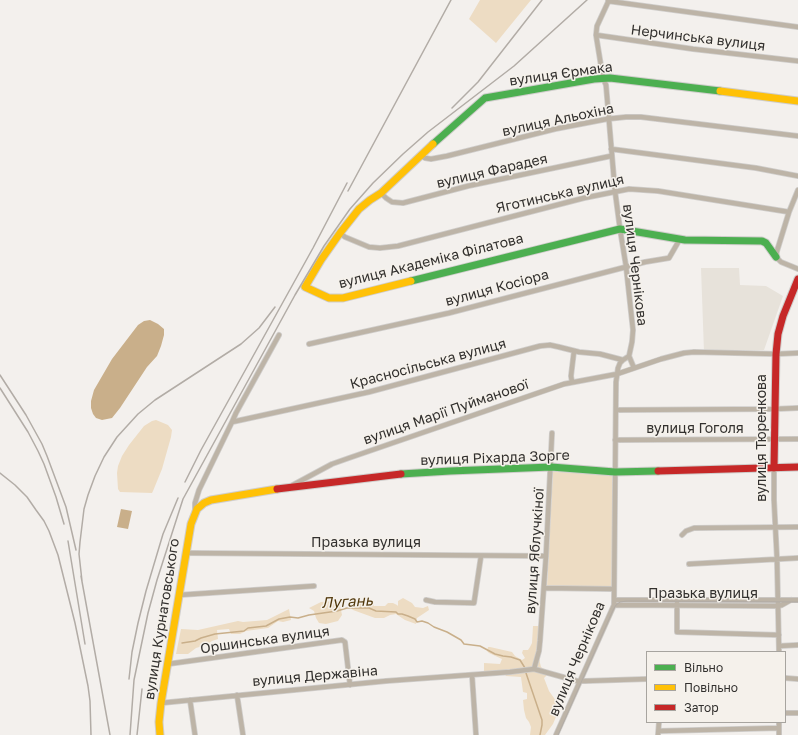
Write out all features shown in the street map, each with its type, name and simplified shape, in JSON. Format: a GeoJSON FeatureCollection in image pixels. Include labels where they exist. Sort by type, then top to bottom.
{"type":"FeatureCollection","features":[{"type":"Feature","properties":{"kind":"street"},"geometry":{"type":"LineString","coordinates":[[609,1],[798,26]]}},
{"type":"Feature","properties":{"kind":"street","name":"вулиця Чернікова"},"geometry":{"type":"LineString","coordinates":[[609,1],[597,26],[596,36],[603,78],[606,85],[611,156],[633,330],[629,356]]}},
{"type":"Feature","properties":{"kind":"street","name":"Нерчинська вулиця"},"geometry":{"type":"LineString","coordinates":[[596,36],[798,61]]}},
{"type":"Feature","properties":{"kind":"street","name":"вулиця Єрмака"},"geometry":{"type":"LineString","coordinates":[[420,155],[485,98],[603,78],[617,78],[798,101]]}},
{"type":"Feature","properties":{"kind":"street","name":"вулиця Альохіна"},"geometry":{"type":"LineString","coordinates":[[420,155],[431,159],[550,130],[626,117],[641,117],[798,136]]}},
{"type":"Feature","properties":{"kind":"street"},"geometry":{"type":"LineString","coordinates":[[611,149],[756,168],[798,176]]}},
{"type":"Feature","properties":{"kind":"street","name":"вулиця Академіка Філатова"},"geometry":{"type":"LineString","coordinates":[[420,155],[381,193],[359,209],[321,260],[305,287],[328,298],[349,297],[620,229]]}},
{"type":"Feature","properties":{"kind":"street","name":"вулиця Фарадея"},"geometry":{"type":"LineString","coordinates":[[381,193],[392,202],[403,203],[468,186],[611,156]]}},
{"type":"Feature","properties":{"kind":"street","name":"Яготинська вулиця"},"geometry":{"type":"LineString","coordinates":[[340,233],[345,237],[369,247],[380,248],[398,246],[584,198],[629,189],[658,191],[789,212]]}},
{"type":"Feature","properties":{"kind":"street"},"geometry":{"type":"LineString","coordinates":[[776,257],[789,212],[798,190]]}},
{"type":"Feature","properties":{"kind":"street"},"geometry":{"type":"LineString","coordinates":[[620,229],[680,239],[756,241],[766,243],[781,262],[798,269]]}},
{"type":"Feature","properties":{"kind":"street","name":"вулиця Косіора"},"geometry":{"type":"LineString","coordinates":[[309,344],[449,313],[626,266],[669,258],[680,239]]}},
{"type":"Feature","properties":{"kind":"street","name":"вулиця Тюренкова"},"geometry":{"type":"LineString","coordinates":[[779,651],[774,500],[776,354],[778,334],[782,320],[798,279]]}},
{"type":"Feature","properties":{"kind":"street"},"geometry":{"type":"LineString","coordinates":[[196,511],[195,503],[199,490],[236,413],[279,335]]}},
{"type":"Feature","properties":{"kind":"street","name":"Красносільська вулиця"},"geometry":{"type":"LineString","coordinates":[[232,422],[369,392],[540,346],[550,345],[574,351],[600,354],[623,360]]}},
{"type":"Feature","properties":{"kind":"street"},"geometry":{"type":"LineString","coordinates":[[572,382],[571,376],[574,351]]}},
{"type":"Feature","properties":{"kind":"street"},"geometry":{"type":"LineString","coordinates":[[617,374],[684,353],[798,353]]}},
{"type":"Feature","properties":{"kind":"street"},"geometry":{"type":"LineString","coordinates":[[617,374],[620,363],[629,356],[634,368]]}},
{"type":"Feature","properties":{"kind":"street","name":"вулиця Чернікова"},"geometry":{"type":"LineString","coordinates":[[556,735],[614,602],[617,374]]}},
{"type":"Feature","properties":{"kind":"street","name":"вулиця Марії Пуйманової"},"geometry":{"type":"LineString","coordinates":[[288,487],[332,464],[349,458],[572,382],[617,374]]}},
{"type":"Feature","properties":{"kind":"street","name":"вулиця Гоголя"},"geometry":{"type":"LineString","coordinates":[[616,410],[798,408]]}},
{"type":"Feature","properties":{"kind":"street","name":"вулиця Яблучкіної"},"geometry":{"type":"LineString","coordinates":[[534,669],[539,651],[544,588],[552,433]]}},
{"type":"Feature","properties":{"kind":"street","name":"вулиця Гоголя"},"geometry":{"type":"LineString","coordinates":[[615,440],[798,439]]}},
{"type":"Feature","properties":{"kind":"street","name":"вулиця Ріхарда Зорге"},"geometry":{"type":"LineString","coordinates":[[196,511],[204,503],[211,500],[288,487],[403,474],[551,467],[615,472],[798,467]]}},
{"type":"Feature","properties":{"kind":"street","name":"вулиця Курнатовського"},"geometry":{"type":"LineString","coordinates":[[160,735],[159,722],[161,702],[191,524],[196,511]]}},
{"type":"Feature","properties":{"kind":"street"},"geometry":{"type":"LineString","coordinates":[[682,535],[686,531],[694,528],[798,527]]}},
{"type":"Feature","properties":{"kind":"street","name":"Празька вулиця"},"geometry":{"type":"LineString","coordinates":[[186,553],[546,556]]}},
{"type":"Feature","properties":{"kind":"street"},"geometry":{"type":"LineString","coordinates":[[426,600],[435,602],[474,603],[481,556]]}},
{"type":"Feature","properties":{"kind":"street"},"geometry":{"type":"LineString","coordinates":[[689,564],[798,558]]}},
{"type":"Feature","properties":{"kind":"street"},"geometry":{"type":"LineString","coordinates":[[179,595],[314,586]]}},
{"type":"Feature","properties":{"kind":"street"},"geometry":{"type":"LineString","coordinates":[[544,588],[614,589]]}},
{"type":"Feature","properties":{"kind":"street","name":"Празька вулиця"},"geometry":{"type":"LineString","coordinates":[[614,602],[778,602],[782,605],[792,600],[798,600]]}},
{"type":"Feature","properties":{"kind":"street"},"geometry":{"type":"LineString","coordinates":[[677,602],[677,632],[779,636]]}},
{"type":"Feature","properties":{"kind":"street","name":"Оршинська вулиця"},"geometry":{"type":"LineString","coordinates":[[168,664],[342,640],[345,642],[350,685]]}},
{"type":"Feature","properties":{"kind":"street"},"geometry":{"type":"LineString","coordinates":[[779,646],[798,645]]}},
{"type":"Feature","properties":{"kind":"street"},"geometry":{"type":"LineString","coordinates":[[534,669],[580,681],[646,679]]}},
{"type":"Feature","properties":{"kind":"street","name":"вулиця Державіна"},"geometry":{"type":"LineString","coordinates":[[161,702],[534,669]]}},
{"type":"Feature","properties":{"kind":"street"},"geometry":{"type":"LineString","coordinates":[[472,675],[476,735]]}},
{"type":"Feature","properties":{"kind":"street"},"geometry":{"type":"LineString","coordinates":[[786,678],[798,678]]}},
{"type":"Feature","properties":{"kind":"street"},"geometry":{"type":"LineString","coordinates":[[237,695],[243,735]]}},
{"type":"Feature","properties":{"kind":"street"},"geometry":{"type":"LineString","coordinates":[[190,700],[195,735]]}},
{"type":"Feature","properties":{"kind":"street"},"geometry":{"type":"LineString","coordinates":[[786,714],[798,713]]}},
{"type":"Feature","properties":{"kind":"street"},"geometry":{"type":"LineString","coordinates":[[659,723],[658,733],[779,728]]}},
{"type":"Feature","properties":{"kind":"street"},"geometry":{"type":"LineString","coordinates":[[779,723],[779,735]]}},
{"type":"Feature","properties":{"kind":"shaded area"},"geometry":{"type":"Polygon","coordinates":[[[480,0],[531,0],[496,43],[469,19],[480,0]]]}},
{"type":"Feature","properties":{"kind":"shaded area"},"geometry":{"type":"Polygon","coordinates":[[[701,268],[739,268],[740,285],[766,286],[783,296],[764,350],[704,352],[701,268]]]}},
{"type":"Feature","properties":{"kind":"shaded area"},"geometry":{"type":"Polygon","coordinates":[[[150,320],[164,329],[164,335],[157,356],[147,367],[112,418],[102,420],[96,418],[91,408],[94,390],[112,359],[138,325],[144,321],[150,320]]]}},
{"type":"Feature","properties":{"kind":"shaded area"},"geometry":{"type":"Polygon","coordinates":[[[156,420],[168,425],[172,430],[162,469],[152,493],[120,492],[118,489],[117,473],[122,456],[144,426],[156,420]]]}},
{"type":"Feature","properties":{"kind":"shaded area"},"geometry":{"type":"Polygon","coordinates":[[[553,472],[612,473],[613,588],[547,587],[553,472]]]}},
{"type":"Feature","properties":{"kind":"shaded area"},"geometry":{"type":"Polygon","coordinates":[[[121,509],[132,511],[128,529],[117,527],[121,509]]]}},
{"type":"Feature","properties":{"kind":"shaded area"},"geometry":{"type":"Polygon","coordinates":[[[403,598],[412,603],[415,607],[423,608],[428,606],[429,610],[417,618],[416,624],[405,620],[396,614],[384,618],[375,618],[353,610],[349,606],[355,603],[372,602],[374,606],[385,606],[388,603],[393,603],[398,606],[398,601],[403,598]]]}},
{"type":"Feature","properties":{"kind":"shaded area"},"geometry":{"type":"Polygon","coordinates":[[[333,601],[340,605],[342,615],[338,621],[326,624],[319,623],[314,611],[309,608],[321,602],[333,601]]]}},
{"type":"Feature","properties":{"kind":"shaded area"},"geometry":{"type":"Polygon","coordinates":[[[289,609],[291,620],[283,622],[278,621],[268,628],[246,631],[240,634],[231,634],[229,629],[217,630],[218,639],[196,648],[188,654],[176,654],[181,629],[198,630],[238,621],[267,620],[289,609]]]}},
{"type":"Feature","properties":{"kind":"shaded area"},"geometry":{"type":"Polygon","coordinates":[[[533,626],[540,626],[538,652],[540,663],[541,667],[547,671],[547,675],[544,678],[549,691],[559,705],[553,724],[545,735],[530,735],[531,727],[526,718],[523,700],[527,699],[527,693],[523,692],[521,677],[506,676],[504,673],[484,673],[484,663],[500,664],[502,659],[489,653],[487,651],[488,647],[512,652],[515,656],[522,660],[525,658],[522,653],[523,650],[528,650],[532,643],[533,626]]]}},
{"type":"Feature","properties":{"kind":"waterway","name":"Лугань"},"geometry":{"type":"LineString","coordinates":[[182,643],[195,641],[215,634],[244,631],[248,628],[266,626],[279,619],[290,617],[298,618],[347,608],[369,608],[376,611],[396,612],[415,619],[417,622],[422,621],[428,623],[461,640],[464,644],[480,646],[495,654],[520,660],[525,668]]}},
{"type":"Feature","properties":{"kind":"waterway","name":"Лугань"},"geometry":{"type":"LineString","coordinates":[[526,673],[542,720],[540,735]]}},
{"type":"Feature","properties":{"kind":"tram line"},"geometry":{"type":"LineString","coordinates":[[558,735],[613,610],[620,602],[798,602]]}},
{"type":"Feature","properties":{"kind":"railway"},"geometry":{"type":"LineString","coordinates":[[348,191],[451,0]]}},
{"type":"Feature","properties":{"kind":"railway"},"geometry":{"type":"LineString","coordinates":[[452,108],[478,82],[542,0]]}},
{"type":"Feature","properties":{"kind":"railway"},"geometry":{"type":"LineString","coordinates":[[130,735],[134,680],[148,613],[183,499],[295,295],[324,246],[350,209],[373,183],[403,154],[428,132],[514,66],[587,0]]}},
{"type":"Feature","properties":{"kind":"railway"},"geometry":{"type":"LineString","coordinates":[[185,482],[347,183]]}},
{"type":"Feature","properties":{"kind":"railway"},"geometry":{"type":"LineString","coordinates":[[82,581],[79,554],[84,509],[95,476],[104,457],[117,437],[138,414],[155,400],[241,344],[259,328],[275,307]]}},
{"type":"Feature","properties":{"kind":"railway"},"geometry":{"type":"LineString","coordinates":[[0,375],[26,415],[42,444],[66,507],[76,550]]}},
{"type":"Feature","properties":{"kind":"railway"},"geometry":{"type":"LineString","coordinates":[[0,388],[28,432],[38,451],[56,497],[64,524]]}},
{"type":"Feature","properties":{"kind":"railway"},"geometry":{"type":"LineString","coordinates":[[0,473],[27,497],[44,521],[58,555],[75,623],[88,686],[91,735]]}},
{"type":"Feature","properties":{"kind":"railway"},"geometry":{"type":"LineString","coordinates":[[129,679],[132,652],[146,591],[163,534],[178,498]]}},
{"type":"Feature","properties":{"kind":"railway"},"geometry":{"type":"LineString","coordinates":[[68,541],[85,644]]}},
{"type":"Feature","properties":{"kind":"railway"},"geometry":{"type":"LineString","coordinates":[[81,576],[110,735]]}},
{"type":"Feature","properties":{"kind":"railway"},"geometry":{"type":"LineString","coordinates":[[137,735],[142,689]]}},
{"type":"Feature","properties":{"kind":"traffic: fast"},"geometry":{"type":"LineString","coordinates":[[433,144],[485,98],[594,79],[610,78],[720,91]]}},
{"type":"Feature","properties":{"kind":"traffic: fast"},"geometry":{"type":"LineString","coordinates":[[411,281],[620,229],[685,240],[762,241],[766,243],[776,257]]}},
{"type":"Feature","properties":{"kind":"traffic: fast"},"geometry":{"type":"LineString","coordinates":[[401,474],[551,467],[615,472],[658,471]]}},
{"type":"Feature","properties":{"kind":"traffic: slow"},"geometry":{"type":"LineString","coordinates":[[720,91],[798,101]]}},
{"type":"Feature","properties":{"kind":"traffic: slow"},"geometry":{"type":"LineString","coordinates":[[411,281],[343,298],[329,298],[305,287],[321,260],[359,209],[381,193],[433,144]]}},
{"type":"Feature","properties":{"kind":"traffic: slow"},"geometry":{"type":"LineString","coordinates":[[160,735],[159,722],[161,703],[191,524],[197,509],[204,503],[211,500],[277,489]]}},
{"type":"Feature","properties":{"kind":"traffic: jam"},"geometry":{"type":"LineString","coordinates":[[774,468],[776,354],[778,334],[783,316],[798,279]]}},
{"type":"Feature","properties":{"kind":"traffic: jam"},"geometry":{"type":"LineString","coordinates":[[658,471],[798,467]]}},
{"type":"Feature","properties":{"kind":"traffic: jam"},"geometry":{"type":"LineString","coordinates":[[277,489],[401,474]]}}]}
